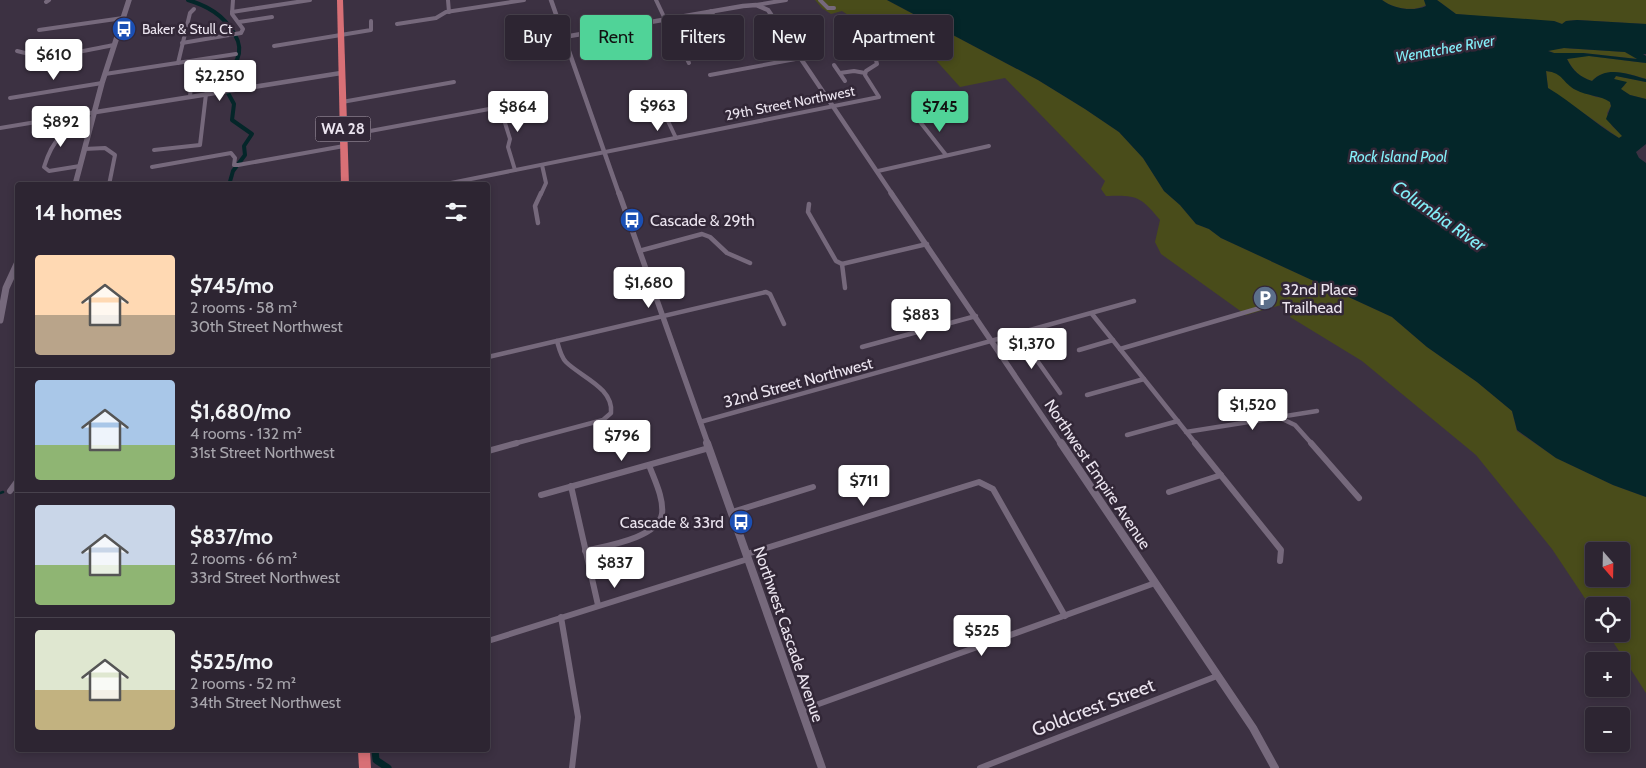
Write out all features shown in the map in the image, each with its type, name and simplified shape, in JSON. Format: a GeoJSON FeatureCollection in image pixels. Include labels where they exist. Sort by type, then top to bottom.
{"type":"FeatureCollection","features":[{"type":"Feature","properties":{"kind":"highway","name":"WA 28"},"geometry":{"type":"LineString","coordinates":[[340,0],[345,182]]}},
{"type":"Feature","properties":{"kind":"highway"},"geometry":{"type":"LineString","coordinates":[[364,752],[364,768]]}},
{"type":"Feature","properties":{"kind":"main road"},"geometry":{"type":"LineString","coordinates":[[76,182],[96,112],[102,83],[129,0]]}},
{"type":"Feature","properties":{"kind":"main road"},"geometry":{"type":"LineString","coordinates":[[0,317],[6,288],[15,268]]}},
{"type":"Feature","properties":{"kind":"street"},"geometry":{"type":"LineString","coordinates":[[182,43],[237,34],[243,31],[232,12],[234,0]]}},
{"type":"Feature","properties":{"kind":"street"},"geometry":{"type":"LineString","coordinates":[[232,12],[310,0]]}},
{"type":"Feature","properties":{"kind":"street"},"geometry":{"type":"LineString","coordinates":[[448,0],[450,12]]}},
{"type":"Feature","properties":{"kind":"street"},"geometry":{"type":"LineString","coordinates":[[397,24],[436,18],[450,12],[524,0]]}},
{"type":"Feature","properties":{"kind":"street","name":"Northwest Cascade Avenue"},"geometry":{"type":"LineString","coordinates":[[551,0],[556,15]]}},
{"type":"Feature","properties":{"kind":"street"},"geometry":{"type":"LineString","coordinates":[[656,0],[664,15]]}},
{"type":"Feature","properties":{"kind":"street"},"geometry":{"type":"LineString","coordinates":[[692,15],[786,0]]}},
{"type":"Feature","properties":{"kind":"street"},"geometry":{"type":"LineString","coordinates":[[820,0],[828,8],[834,8]]}},
{"type":"Feature","properties":{"kind":"street","name":"Northwest Empire Avenue"},"geometry":{"type":"LineString","coordinates":[[756,5],[769,11],[772,15]]}},
{"type":"Feature","properties":{"kind":"street"},"geometry":{"type":"LineString","coordinates":[[178,63],[190,13],[194,8]]}},
{"type":"Feature","properties":{"kind":"street"},"geometry":{"type":"LineString","coordinates":[[239,22],[272,17]]}},
{"type":"Feature","properties":{"kind":"street"},"geometry":{"type":"LineString","coordinates":[[38,30],[123,18]]}},
{"type":"Feature","properties":{"kind":"street"},"geometry":{"type":"LineString","coordinates":[[570,36],[662,20]]}},
{"type":"Feature","properties":{"kind":"street"},"geometry":{"type":"LineString","coordinates":[[274,46],[371,30],[371,21]]}},
{"type":"Feature","properties":{"kind":"street"},"geometry":{"type":"LineString","coordinates":[[17,51],[30,54],[52,55],[114,45]]}},
{"type":"Feature","properties":{"kind":"street"},"geometry":{"type":"LineString","coordinates":[[105,74],[236,54]]}},
{"type":"Feature","properties":{"kind":"street","name":"Northwest Cascade Avenue"},"geometry":{"type":"LineString","coordinates":[[570,54],[822,768]]}},
{"type":"Feature","properties":{"kind":"street"},"geometry":{"type":"LineString","coordinates":[[710,75],[790,60]]}},
{"type":"Feature","properties":{"kind":"street","name":"Northwest Empire Avenue"},"geometry":{"type":"LineString","coordinates":[[802,60],[1253,728],[1275,768]]}},
{"type":"Feature","properties":{"kind":"street"},"geometry":{"type":"LineString","coordinates":[[840,73],[854,71],[865,73],[876,64],[876,60]]}},
{"type":"Feature","properties":{"kind":"street"},"geometry":{"type":"LineString","coordinates":[[834,65],[845,81]]}},
{"type":"Feature","properties":{"kind":"street"},"geometry":{"type":"LineString","coordinates":[[0,128],[341,73]]}},
{"type":"Feature","properties":{"kind":"street","name":"29th Street Northwest"},"geometry":{"type":"LineString","coordinates":[[456,182],[879,97],[865,77],[865,73]]}},
{"type":"Feature","properties":{"kind":"street"},"geometry":{"type":"LineString","coordinates":[[342,102],[454,82]]}},
{"type":"Feature","properties":{"kind":"street"},"geometry":{"type":"LineString","coordinates":[[10,98],[102,83]]}},
{"type":"Feature","properties":{"kind":"street"},"geometry":{"type":"LineString","coordinates":[[190,97],[191,85]]}},
{"type":"Feature","properties":{"kind":"street"},"geometry":{"type":"LineString","coordinates":[[154,150],[200,145],[206,94]]}},
{"type":"Feature","properties":{"kind":"street"},"geometry":{"type":"LineString","coordinates":[[633,95],[650,94],[657,98],[676,138]]}},
{"type":"Feature","properties":{"kind":"street"},"geometry":{"type":"LineString","coordinates":[[343,136],[502,107],[510,139],[508,147],[515,170]]}},
{"type":"Feature","properties":{"kind":"street"},"geometry":{"type":"LineString","coordinates":[[937,112],[917,118],[946,156]]}},
{"type":"Feature","properties":{"kind":"street"},"geometry":{"type":"LineString","coordinates":[[80,166],[50,171],[44,167],[56,137],[91,126]]}},
{"type":"Feature","properties":{"kind":"street"},"geometry":{"type":"LineString","coordinates":[[152,166],[224,154],[234,155],[233,163],[238,164],[344,146]]}},
{"type":"Feature","properties":{"kind":"street"},"geometry":{"type":"LineString","coordinates":[[878,171],[989,146]]}},
{"type":"Feature","properties":{"kind":"street"},"geometry":{"type":"LineString","coordinates":[[84,149],[110,149],[116,155],[110,182]]}},
{"type":"Feature","properties":{"kind":"street"},"geometry":{"type":"LineString","coordinates":[[538,223],[535,206],[546,183],[542,165]]}},
{"type":"Feature","properties":{"kind":"street"},"geometry":{"type":"LineString","coordinates":[[809,204],[808,212],[836,261],[842,264],[928,244]]}},
{"type":"Feature","properties":{"kind":"street"},"geometry":{"type":"LineString","coordinates":[[639,251],[697,234],[706,234],[711,236],[726,252],[750,263]]}},
{"type":"Feature","properties":{"kind":"street"},"geometry":{"type":"LineString","coordinates":[[842,264],[844,288]]}},
{"type":"Feature","properties":{"kind":"street"},"geometry":{"type":"LineString","coordinates":[[490,358],[766,292],[770,294],[784,324]]}},
{"type":"Feature","properties":{"kind":"street","name":"32nd Street Northwest"},"geometry":{"type":"LineString","coordinates":[[700,422],[993,342],[1134,301]]}},
{"type":"Feature","properties":{"kind":"street"},"geometry":{"type":"LineString","coordinates":[[1120,349],[1260,308]]}},
{"type":"Feature","properties":{"kind":"street"},"geometry":{"type":"LineString","coordinates":[[1092,314],[1281,550],[1280,561]]}},
{"type":"Feature","properties":{"kind":"street"},"geometry":{"type":"LineString","coordinates":[[862,347],[976,316]]}},
{"type":"Feature","properties":{"kind":"street"},"geometry":{"type":"LineString","coordinates":[[1019,334],[1060,393]]}},
{"type":"Feature","properties":{"kind":"street"},"geometry":{"type":"LineString","coordinates":[[1079,350],[1113,340]]}},
{"type":"Feature","properties":{"kind":"street"},"geometry":{"type":"LineString","coordinates":[[490,450],[603,420],[610,415],[612,409],[606,394],[566,361],[557,341]]}},
{"type":"Feature","properties":{"kind":"street"},"geometry":{"type":"LineString","coordinates":[[1087,395],[1144,378]]}},
{"type":"Feature","properties":{"kind":"street"},"geometry":{"type":"LineString","coordinates":[[1186,432],[1317,411]]}},
{"type":"Feature","properties":{"kind":"street"},"geometry":{"type":"LineString","coordinates":[[1276,417],[1294,425],[1359,498]]}},
{"type":"Feature","properties":{"kind":"street"},"geometry":{"type":"LineString","coordinates":[[1127,435],[1178,421]]}},
{"type":"Feature","properties":{"kind":"street"},"geometry":{"type":"LineString","coordinates":[[541,495],[709,448]]}},
{"type":"Feature","properties":{"kind":"street"},"geometry":{"type":"LineString","coordinates":[[586,551],[641,536],[655,528],[661,519],[661,506],[649,465]]}},
{"type":"Feature","properties":{"kind":"street"},"geometry":{"type":"LineString","coordinates":[[1169,492],[1221,476]]}},
{"type":"Feature","properties":{"kind":"street"},"geometry":{"type":"LineString","coordinates":[[490,640],[974,482],[982,482],[993,489],[1065,616]]}},
{"type":"Feature","properties":{"kind":"street"},"geometry":{"type":"LineString","coordinates":[[10,491],[15,484]]}},
{"type":"Feature","properties":{"kind":"street"},"geometry":{"type":"LineString","coordinates":[[571,486],[598,605]]}},
{"type":"Feature","properties":{"kind":"street"},"geometry":{"type":"LineString","coordinates":[[732,512],[813,487]]}},
{"type":"Feature","properties":{"kind":"street"},"geometry":{"type":"LineString","coordinates":[[802,710],[1155,583]]}},
{"type":"Feature","properties":{"kind":"street"},"geometry":{"type":"LineString","coordinates":[[561,617],[578,717],[572,768]]}},
{"type":"Feature","properties":{"kind":"street","name":"Goldcrest Street"},"geometry":{"type":"LineString","coordinates":[[980,768],[1217,676]]}},
{"type":"Feature","properties":{"kind":"green space"},"geometry":{"type":"Polygon","coordinates":[[[815,0],[887,0],[915,15],[848,15],[842,11],[831,14],[815,0]]]}},
{"type":"Feature","properties":{"kind":"green space"},"geometry":{"type":"Polygon","coordinates":[[[1382,0],[1424,0],[1426,5],[1410,9],[1392,6],[1382,0]]]}},
{"type":"Feature","properties":{"kind":"green space"},"geometry":{"type":"Polygon","coordinates":[[[1437,0],[1646,0],[1646,24],[1577,20],[1566,21],[1562,24],[1554,21],[1531,21],[1456,14],[1437,0]]]}},
{"type":"Feature","properties":{"kind":"green space"},"geometry":{"type":"Polygon","coordinates":[[[953,35],[1038,80],[1119,132],[1143,158],[1164,191],[1180,205],[1196,224],[1209,229],[1221,238],[1392,317],[1427,347],[1477,382],[1512,411],[1517,431],[1556,458],[1613,485],[1646,497],[1646,693],[1630,668],[1630,652],[1620,652],[1613,642],[1630,642],[1630,597],[1585,598],[1552,549],[1476,455],[1362,361],[1290,317],[1291,315],[1281,305],[1246,315],[1161,254],[1155,242],[1160,220],[1153,212],[1137,199],[1125,196],[1106,196],[1101,189],[1105,181],[1005,78],[960,87],[936,60],[953,60],[953,35]]]}},
{"type":"Feature","properties":{"kind":"green space"},"geometry":{"type":"Polygon","coordinates":[[[1564,48],[1625,52],[1638,59],[1583,53],[1554,53],[1547,50],[1564,48]]]}},
{"type":"Feature","properties":{"kind":"green space"},"geometry":{"type":"Polygon","coordinates":[[[1577,56],[1646,63],[1646,79],[1625,73],[1611,72],[1598,76],[1592,81],[1577,73],[1567,59],[1577,56]]]}},
{"type":"Feature","properties":{"kind":"green space"},"geometry":{"type":"Polygon","coordinates":[[[1546,71],[1558,73],[1574,89],[1604,98],[1610,102],[1611,106],[1607,113],[1612,126],[1623,136],[1619,138],[1548,88],[1546,71]]]}},
{"type":"Feature","properties":{"kind":"green space"},"geometry":{"type":"Polygon","coordinates":[[[1616,76],[1646,82],[1646,99],[1630,95],[1620,89],[1625,85],[1614,79],[1616,76]]]}},
{"type":"Feature","properties":{"kind":"water","name":"Rock Island Pool"},"geometry":{"type":"Polygon","coordinates":[[[887,0],[1382,0],[1392,6],[1415,9],[1426,6],[1424,0],[1437,0],[1456,14],[1554,21],[1562,24],[1566,21],[1577,20],[1646,24],[1646,54],[1643,54],[1646,56],[1646,63],[1589,56],[1567,59],[1577,73],[1592,81],[1604,73],[1611,72],[1625,73],[1646,79],[1646,82],[1616,76],[1614,79],[1627,82],[1621,89],[1630,95],[1646,99],[1646,144],[1636,152],[1639,158],[1646,163],[1646,497],[1613,485],[1556,458],[1517,430],[1512,411],[1477,382],[1427,347],[1392,317],[1221,238],[1209,229],[1196,224],[1180,205],[1164,191],[1143,158],[1119,132],[1038,80],[953,35],[953,15],[915,15],[887,0]],[[1564,48],[1548,51],[1637,59],[1625,52],[1564,48]],[[1546,71],[1548,88],[1619,138],[1622,136],[1606,119],[1611,106],[1610,102],[1576,90],[1560,76],[1546,71]]]}},
{"type":"Feature","properties":{"kind":"waterway"},"geometry":{"type":"LineString","coordinates":[[188,0],[214,12],[225,21],[234,33]]}},
{"type":"Feature","properties":{"kind":"waterway"},"geometry":{"type":"LineString","coordinates":[[226,89],[222,80],[231,70],[239,54],[235,35]]}},
{"type":"Feature","properties":{"kind":"waterway"},"geometry":{"type":"LineString","coordinates":[[228,93],[234,104],[232,120],[252,134],[244,146],[245,155],[233,171],[230,182]]}},
{"type":"Feature","properties":{"kind":"waterway"},"geometry":{"type":"LineString","coordinates":[[375,752],[376,760],[388,768]]}},
{"type":"Feature","properties":{"kind":"place","name":"Baker & Stull Ct"},"geometry":{"type":"Point","coordinates":[124,29]}},
{"type":"Feature","properties":{"kind":"place","name":"Cascade & 29th"},"geometry":{"type":"Point","coordinates":[632,220]}},
{"type":"Feature","properties":{"kind":"place","name":"32nd Place Trailhead"},"geometry":{"type":"Point","coordinates":[1265,298]}},
{"type":"Feature","properties":{"kind":"place","name":"Cascade & 33rd"},"geometry":{"type":"Point","coordinates":[741,522]}},
{"type":"Feature","properties":{"kind":"water label","name":"Wenatchee River"},"geometry":{"type":"Point","coordinates":[1445,49]}},
{"type":"Feature","properties":{"kind":"water label","name":"Columbia River"},"geometry":{"type":"Point","coordinates":[1439,216]}}]}
